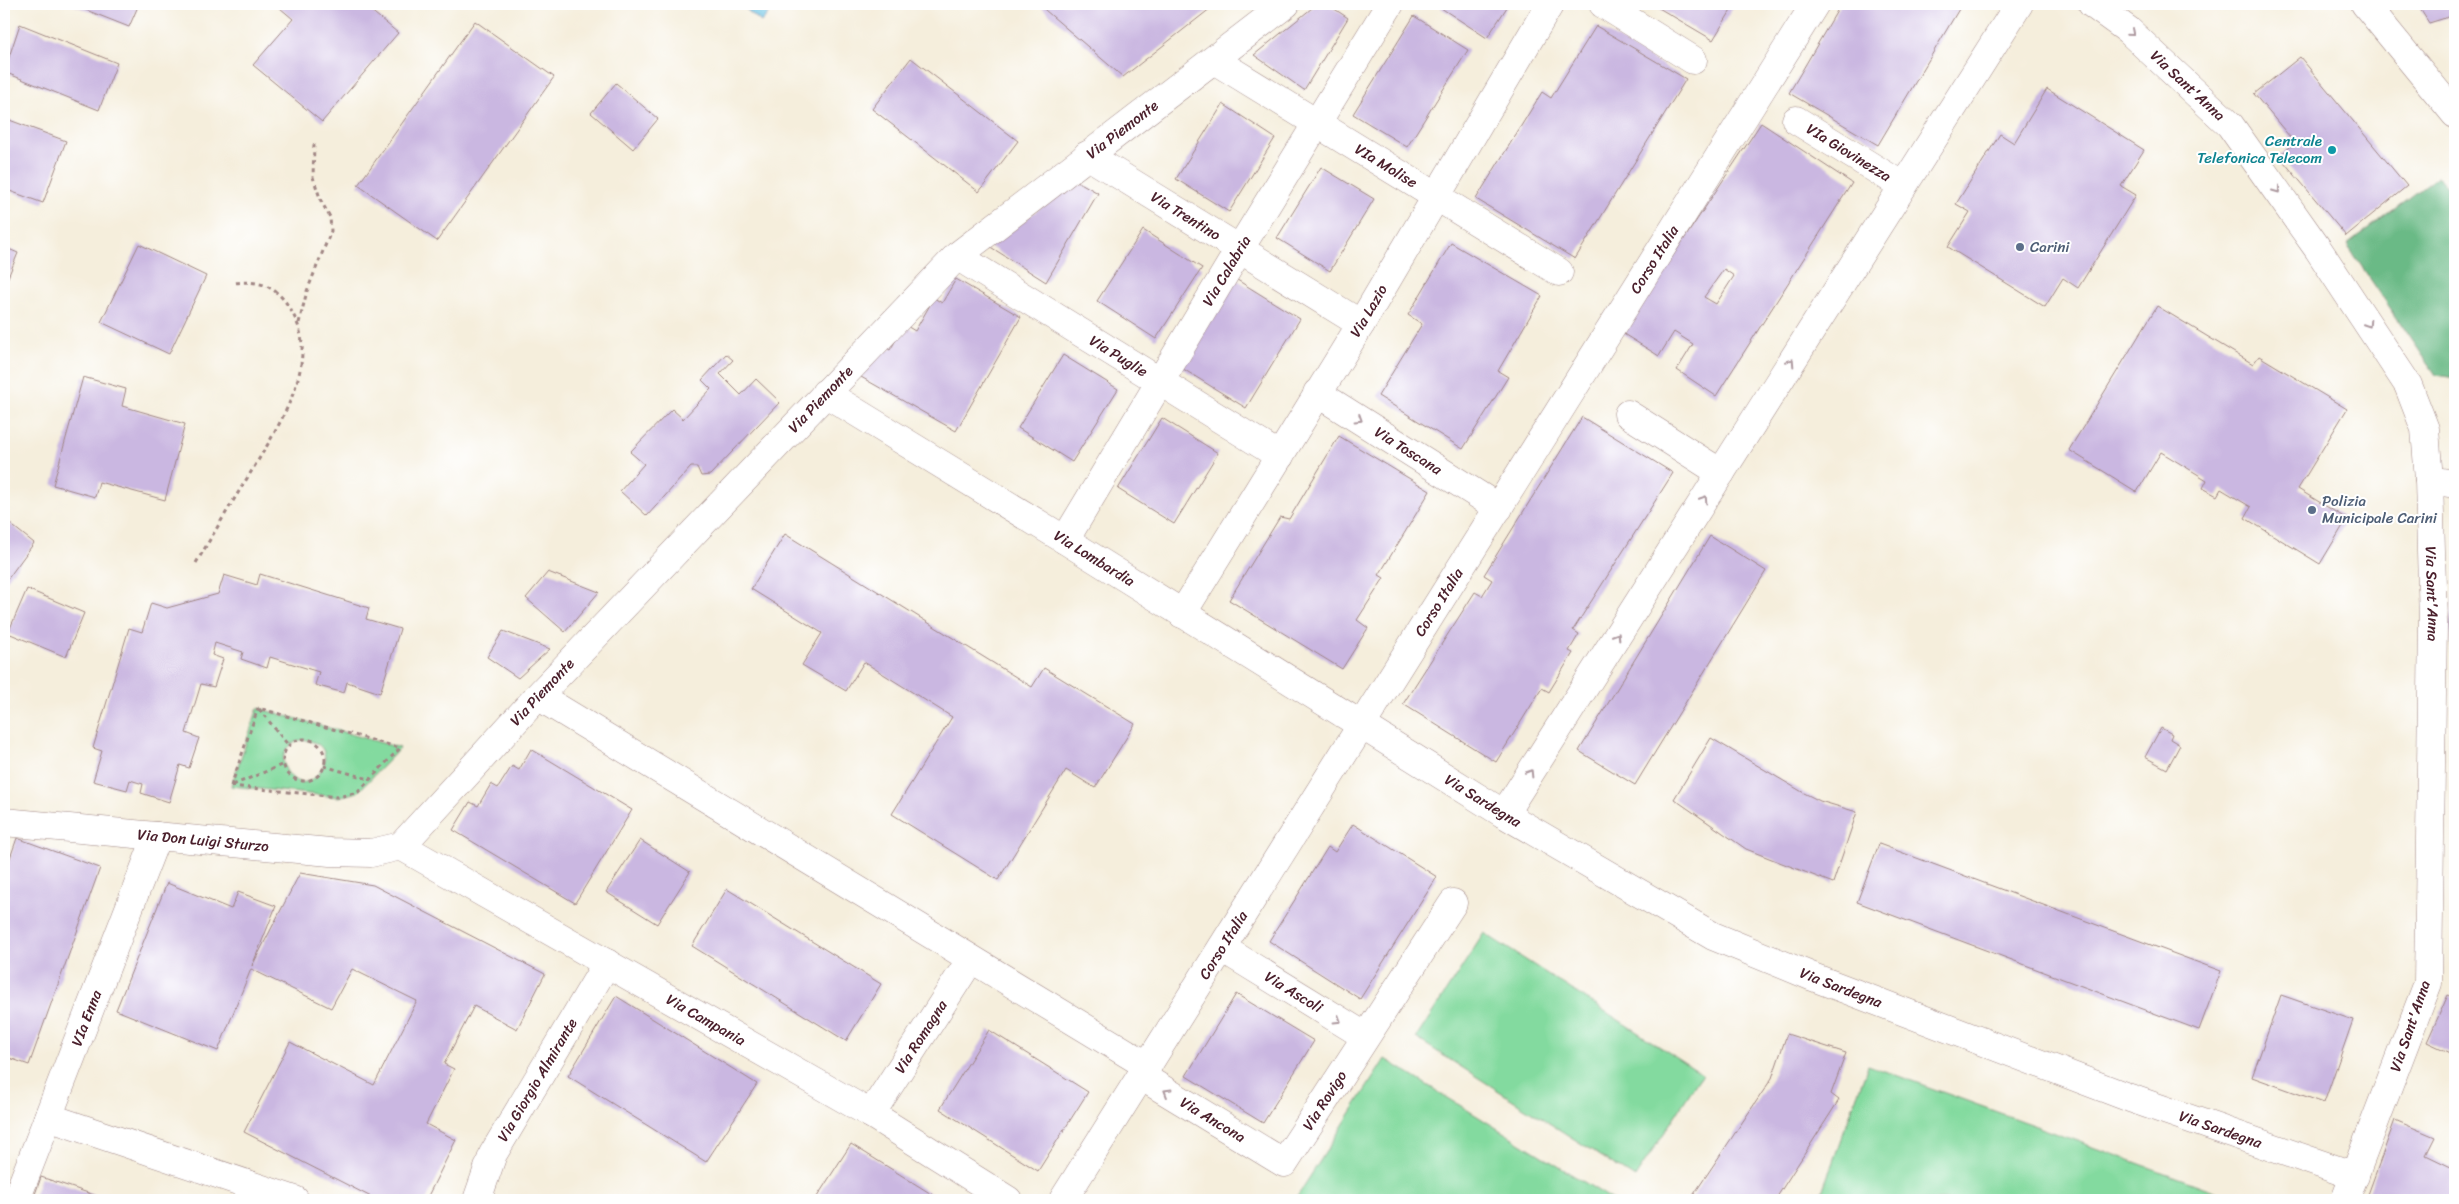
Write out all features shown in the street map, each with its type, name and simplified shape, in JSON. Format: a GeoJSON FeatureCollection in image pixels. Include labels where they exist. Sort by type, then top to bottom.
{"type":"FeatureCollection","features":[{"type":"Feature","properties":{"kind":"street","name":"Via Piemonte"},"geometry":{"type":"LineString","coordinates":[[401,846],[538,696],[957,256],[1087,154],[1286,4]]}},
{"type":"Feature","properties":{"kind":"street","name":"Via Calabria"},"geometry":{"type":"LineString","coordinates":[[1065,540],[1238,250],[1317,125],[1390,4]]}},
{"type":"Feature","properties":{"kind":"street","name":"Via Lazio"},"geometry":{"type":"LineString","coordinates":[[1182,614],[1361,324],[1550,4]]}},
{"type":"Feature","properties":{"kind":"street"},"geometry":{"type":"LineString","coordinates":[[1603,4],[1693,60]]}},
{"type":"Feature","properties":{"kind":"street","name":"Corso Italia"},"geometry":{"type":"LineString","coordinates":[[1063,1200],[1815,4]]}},
{"type":"Feature","properties":{"kind":"street"},"geometry":{"type":"LineString","coordinates":[[1504,814],[2019,4]]}},
{"type":"Feature","properties":{"kind":"street","name":"Via Sant'Anna"},"geometry":{"type":"LineString","coordinates":[[2092,4],[2128,30],[2230,125],[2318,249],[2408,385],[2425,428],[2442,482],[2433,622],[2428,983],[2350,1188]]}},
{"type":"Feature","properties":{"kind":"street"},"geometry":{"type":"LineString","coordinates":[[2365,4],[2455,114]]}},
{"type":"Feature","properties":{"kind":"street","name":"VIa Molise"},"geometry":{"type":"LineString","coordinates":[[1214,60],[1559,272]]}},
{"type":"Feature","properties":{"kind":"street","name":"VIa Giovinezza"},"geometry":{"type":"LineString","coordinates":[[1796,120],[1903,186]]}},
{"type":"Feature","properties":{"kind":"street","name":"Via Trentino"},"geometry":{"type":"LineString","coordinates":[[1087,154],[1238,250],[1361,324]]}},
{"type":"Feature","properties":{"kind":"street","name":"Via Puglie"},"geometry":{"type":"LineString","coordinates":[[957,256],[1280,456]]}},
{"type":"Feature","properties":{"kind":"street","name":"Via Lombardia"},"geometry":{"type":"LineString","coordinates":[[825,393],[1362,725]]}},
{"type":"Feature","properties":{"kind":"street","name":"Via Toscana"},"geometry":{"type":"LineString","coordinates":[[1317,393],[1499,508]]}},
{"type":"Feature","properties":{"kind":"street"},"geometry":{"type":"LineString","coordinates":[[1628,414],[1721,473]]}},
{"type":"Feature","properties":{"kind":"street","name":"Via Ancona"},"geometry":{"type":"LineString","coordinates":[[538,696],[971,958],[1284,1163]]}},
{"type":"Feature","properties":{"kind":"street","name":"Via Sardegna"},"geometry":{"type":"LineString","coordinates":[[1362,725],[1504,814],[1713,936],[1813,977],[2130,1098],[2350,1188]]}},
{"type":"Feature","properties":{"kind":"street","name":"Via Don Luigi Sturzo"},"geometry":{"type":"LineString","coordinates":[[4,822],[330,852],[371,853],[401,846]]}},
{"type":"Feature","properties":{"kind":"street","name":"VIa Enna"},"geometry":{"type":"LineString","coordinates":[[16,1200],[157,836]]}},
{"type":"Feature","properties":{"kind":"street","name":"Via Campania"},"geometry":{"type":"LineString","coordinates":[[401,846],[871,1114],[1008,1200]]}},
{"type":"Feature","properties":{"kind":"street","name":"Via Rovigo"},"geometry":{"type":"LineString","coordinates":[[1284,1163],[1453,903]]}},
{"type":"Feature","properties":{"kind":"street","name":"Via Ascoli"},"geometry":{"type":"LineString","coordinates":[[1222,948],[1365,1036]]}},
{"type":"Feature","properties":{"kind":"street","name":"Via Romagna"},"geometry":{"type":"LineString","coordinates":[[871,1114],[971,958]]}},
{"type":"Feature","properties":{"kind":"street","name":"Via Giorgio Almirante"},"geometry":{"type":"LineString","coordinates":[[477,1200],[493,1154],[607,963]]}},
{"type":"Feature","properties":{"kind":"street"},"geometry":{"type":"LineString","coordinates":[[48,1116],[295,1200]]}},
{"type":"Feature","properties":{"kind":"path"},"geometry":{"type":"LineString","coordinates":[[196,563],[277,432],[294,388],[302,354],[299,324],[307,291],[331,232],[330,217],[321,201],[313,177],[314,144]]}},
{"type":"Feature","properties":{"kind":"path"},"geometry":{"type":"LineString","coordinates":[[234,283],[250,281],[268,285],[283,297],[299,324]]}},
{"type":"Feature","properties":{"kind":"path"},"geometry":{"type":"LineString","coordinates":[[258,708],[289,746]]}},
{"type":"Feature","properties":{"kind":"path"},"geometry":{"type":"LineString","coordinates":[[231,786],[338,797],[358,792],[400,748],[258,708]]}},
{"type":"Feature","properties":{"kind":"path"},"geometry":{"type":"LineString","coordinates":[[231,786],[258,708]]}},
{"type":"Feature","properties":{"kind":"path"},"geometry":{"type":"LineString","coordinates":[[301,740],[314,742],[324,753],[324,766],[316,778],[302,781],[290,776],[284,764],[285,751],[289,746],[301,740]]}},
{"type":"Feature","properties":{"kind":"path"},"geometry":{"type":"LineString","coordinates":[[231,786],[284,764]]}},
{"type":"Feature","properties":{"kind":"path"},"geometry":{"type":"LineString","coordinates":[[324,766],[369,780]]}},
{"type":"Feature","properties":{"kind":"green space"},"geometry":{"type":"Polygon","coordinates":[[[2438,176],[2455,194],[2455,378],[2436,375],[2347,245],[2438,176]]]}},
{"type":"Feature","properties":{"kind":"green space"},"geometry":{"type":"Polygon","coordinates":[[[258,708],[400,748],[358,792],[338,797],[231,786],[258,708]],[[301,740],[291,745],[285,753],[285,768],[297,781],[306,782],[315,777],[322,769],[325,760],[323,750],[316,743],[301,740]]]}},
{"type":"Feature","properties":{"kind":"green space"},"geometry":{"type":"Polygon","coordinates":[[[1484,933],[1702,1074],[1635,1178],[1416,1038],[1484,933]]]}},
{"type":"Feature","properties":{"kind":"green space"},"geometry":{"type":"Polygon","coordinates":[[[1385,1059],[1613,1200],[1295,1200],[1385,1059]]]}},
{"type":"Feature","properties":{"kind":"green space"},"geometry":{"type":"Polygon","coordinates":[[[1868,1065],[2239,1200],[1819,1200],[1868,1065]]]}},
{"type":"Feature","properties":{"kind":"water"},"geometry":{"type":"Polygon","coordinates":[[[740,4],[777,4],[761,22],[740,4]]]}},
{"type":"Feature","properties":{"kind":"building"},"geometry":{"type":"Polygon","coordinates":[[[71,4],[139,4],[129,27],[71,4]]]}},
{"type":"Feature","properties":{"kind":"building"},"geometry":{"type":"Polygon","coordinates":[[[283,4],[363,4],[398,33],[322,122],[253,65],[293,19],[280,8],[283,4]]]}},
{"type":"Feature","properties":{"kind":"building"},"geometry":{"type":"Polygon","coordinates":[[[1038,4],[1206,4],[1211,8],[1123,77],[1038,4]]]}},
{"type":"Feature","properties":{"kind":"building"},"geometry":{"type":"Polygon","coordinates":[[[1317,4],[1327,4],[1348,18],[1304,90],[1254,55],[1317,4]]]}},
{"type":"Feature","properties":{"kind":"building"},"geometry":{"type":"Polygon","coordinates":[[[1444,4],[1509,4],[1487,38],[1441,8],[1444,4]]]}},
{"type":"Feature","properties":{"kind":"building"},"geometry":{"type":"Polygon","coordinates":[[[1652,4],[1735,4],[1713,40],[1652,4]]]}},
{"type":"Feature","properties":{"kind":"building"},"geometry":{"type":"Polygon","coordinates":[[[1841,4],[1962,4],[1878,145],[1789,93],[1841,4]]]}},
{"type":"Feature","properties":{"kind":"building"},"geometry":{"type":"Polygon","coordinates":[[[2417,4],[2455,4],[2455,15],[2429,23],[2417,4]]]}},
{"type":"Feature","properties":{"kind":"building"},"geometry":{"type":"Polygon","coordinates":[[[1414,16],[1468,50],[1407,147],[1353,114],[1414,16]]]}},
{"type":"Feature","properties":{"kind":"building"},"geometry":{"type":"Polygon","coordinates":[[[475,21],[554,77],[437,241],[358,185],[475,21]]]}},
{"type":"Feature","properties":{"kind":"building"},"geometry":{"type":"Polygon","coordinates":[[[20,24],[117,63],[99,110],[4,72],[20,24]]]}},
{"type":"Feature","properties":{"kind":"building"},"geometry":{"type":"Polygon","coordinates":[[[1596,26],[1686,79],[1575,259],[1476,199],[1542,92],[1551,98],[1596,26]]]}},
{"type":"Feature","properties":{"kind":"building","name":"Centrale Telefonica Telecom"},"geometry":{"type":"Polygon","coordinates":[[[2300,57],[2407,186],[2346,236],[2279,156],[2295,143],[2254,94],[2300,57]]]}},
{"type":"Feature","properties":{"kind":"building"},"geometry":{"type":"Polygon","coordinates":[[[911,58],[1018,141],[979,192],[872,109],[911,58]]]}},
{"type":"Feature","properties":{"kind":"building"},"geometry":{"type":"Polygon","coordinates":[[[616,83],[658,119],[633,149],[591,113],[616,83]]]}},
{"type":"Feature","properties":{"kind":"building"},"geometry":{"type":"Polygon","coordinates":[[[2047,89],[2144,150],[2121,186],[2136,195],[2078,288],[2063,278],[2045,307],[1948,247],[1970,212],[1956,204],[2000,134],[2014,143],[2047,89]]]}},
{"type":"Feature","properties":{"kind":"building"},"geometry":{"type":"Polygon","coordinates":[[[1223,104],[1275,138],[1229,212],[1176,179],[1223,104]]]}},
{"type":"Feature","properties":{"kind":"building"},"geometry":{"type":"Polygon","coordinates":[[[4,118],[66,141],[43,203],[4,189],[4,118]]]}},
{"type":"Feature","properties":{"kind":"building"},"geometry":{"type":"Polygon","coordinates":[[[1761,123],[1852,183],[1716,396],[1677,370],[1693,344],[1674,332],[1659,356],[1622,333],[1761,123]],[[1724,269],[1704,297],[1716,304],[1734,276],[1724,269]]]}},
{"type":"Feature","properties":{"kind":"building"},"geometry":{"type":"Polygon","coordinates":[[[1321,167],[1374,199],[1330,271],[1277,238],[1321,167]]]}},
{"type":"Feature","properties":{"kind":"building"},"geometry":{"type":"Polygon","coordinates":[[[1077,181],[1098,193],[1046,282],[989,246],[1077,181]]]}},
{"type":"Feature","properties":{"kind":"building"},"geometry":{"type":"Polygon","coordinates":[[[1143,230],[1202,268],[1156,339],[1097,301],[1143,230]]]}},
{"type":"Feature","properties":{"kind":"building"},"geometry":{"type":"Polygon","coordinates":[[[1451,243],[1542,296],[1498,371],[1508,377],[1463,449],[1378,396],[1422,324],[1408,315],[1451,243]]]}},
{"type":"Feature","properties":{"kind":"building"},"geometry":{"type":"Polygon","coordinates":[[[139,244],[206,276],[169,354],[101,322],[139,244]]]}},
{"type":"Feature","properties":{"kind":"building"},"geometry":{"type":"Polygon","coordinates":[[[4,247],[18,253],[4,287],[4,247]]]}},
{"type":"Feature","properties":{"kind":"building"},"geometry":{"type":"Polygon","coordinates":[[[1234,278],[1300,319],[1246,408],[1180,367],[1234,278]]]}},
{"type":"Feature","properties":{"kind":"building"},"geometry":{"type":"Polygon","coordinates":[[[956,279],[1021,317],[956,431],[861,377],[880,344],[890,350],[905,325],[915,331],[934,298],[942,303],[956,279]]]}},
{"type":"Feature","properties":{"kind":"building"},"geometry":{"type":"Polygon","coordinates":[[[2157,306],[2253,364],[2259,356],[2347,409],[2298,489],[2347,519],[2320,564],[2245,518],[2251,507],[2221,489],[2217,496],[2203,488],[2207,480],[2161,452],[2137,492],[2069,450],[2157,306]]]}},
{"type":"Feature","properties":{"kind":"building"},"geometry":{"type":"Polygon","coordinates":[[[726,354],[733,360],[720,374],[741,395],[756,379],[780,402],[710,475],[701,476],[697,467],[691,467],[647,516],[620,491],[644,464],[630,452],[672,409],[683,419],[711,389],[702,380],[726,354]]]}},
{"type":"Feature","properties":{"kind":"building"},"geometry":{"type":"Polygon","coordinates":[[[1063,355],[1118,389],[1072,462],[1018,428],[1063,355]]]}},
{"type":"Feature","properties":{"kind":"building"},"geometry":{"type":"Polygon","coordinates":[[[83,377],[126,389],[122,406],[185,424],[165,500],[99,482],[95,497],[53,485],[83,377]]]}},
{"type":"Feature","properties":{"kind":"building"},"geometry":{"type":"Polygon","coordinates":[[[1582,417],[1673,473],[1573,630],[1579,634],[1569,651],[1573,653],[1549,692],[1542,688],[1496,762],[1403,704],[1475,592],[1482,596],[1492,580],[1484,575],[1582,417]]]}},
{"type":"Feature","properties":{"kind":"building"},"geometry":{"type":"Polygon","coordinates":[[[1162,418],[1218,453],[1174,524],[1118,489],[1162,418]]]}},
{"type":"Feature","properties":{"kind":"building"},"geometry":{"type":"Polygon","coordinates":[[[1339,436],[1430,491],[1379,575],[1384,578],[1357,620],[1368,628],[1342,669],[1229,600],[1280,517],[1289,519],[1339,436]]]}},
{"type":"Feature","properties":{"kind":"building"},"geometry":{"type":"Polygon","coordinates":[[[4,519],[34,543],[4,584],[4,519]]]}},
{"type":"Feature","properties":{"kind":"building"},"geometry":{"type":"Polygon","coordinates":[[[785,534],[1032,687],[1044,668],[1135,724],[1095,788],[1066,770],[998,880],[892,814],[952,717],[864,662],[846,691],[802,665],[822,633],[751,589],[785,534]]]}},
{"type":"Feature","properties":{"kind":"building"},"geometry":{"type":"Polygon","coordinates":[[[1710,536],[1766,571],[1635,785],[1579,751],[1710,536]]]}},
{"type":"Feature","properties":{"kind":"building"},"geometry":{"type":"Polygon","coordinates":[[[548,572],[599,592],[565,632],[526,598],[548,572]]]}},
{"type":"Feature","properties":{"kind":"building"},"geometry":{"type":"Polygon","coordinates":[[[260,574],[369,608],[366,619],[400,629],[380,693],[347,682],[344,693],[315,685],[319,672],[270,657],[267,668],[241,659],[243,652],[215,643],[212,655],[223,659],[214,687],[201,684],[186,733],[199,738],[189,768],[180,765],[169,802],[141,793],[143,784],[130,780],[127,790],[93,781],[102,751],[93,748],[129,628],[142,632],[151,603],[167,608],[218,594],[224,575],[257,585],[260,574]]]}},
{"type":"Feature","properties":{"kind":"building"},"geometry":{"type":"Polygon","coordinates":[[[2454,588],[2455,694],[2449,626],[2454,588]]]}},
{"type":"Feature","properties":{"kind":"building"},"geometry":{"type":"Polygon","coordinates":[[[27,589],[84,613],[66,657],[8,633],[27,589]]]}},
{"type":"Feature","properties":{"kind":"building"},"geometry":{"type":"Polygon","coordinates":[[[503,631],[550,649],[518,678],[487,657],[503,631]]]}},
{"type":"Feature","properties":{"kind":"building"},"geometry":{"type":"Polygon","coordinates":[[[2161,728],[2172,734],[2170,739],[2180,745],[2167,769],[2145,757],[2161,728]]]}},
{"type":"Feature","properties":{"kind":"building"},"geometry":{"type":"Polygon","coordinates":[[[1711,738],[1804,793],[1820,801],[1857,812],[1833,883],[1746,849],[1674,799],[1711,738]]]}},
{"type":"Feature","properties":{"kind":"building"},"geometry":{"type":"Polygon","coordinates":[[[531,749],[632,810],[575,903],[453,830],[470,802],[478,806],[491,784],[498,788],[512,766],[519,770],[531,749]]]}},
{"type":"Feature","properties":{"kind":"building"},"geometry":{"type":"Polygon","coordinates":[[[1353,824],[1437,877],[1360,999],[1269,941],[1328,847],[1335,852],[1353,824]]]}},
{"type":"Feature","properties":{"kind":"building"},"geometry":{"type":"Polygon","coordinates":[[[17,838],[100,868],[29,1065],[4,1056],[4,875],[17,838]]]}},
{"type":"Feature","properties":{"kind":"building"},"geometry":{"type":"Polygon","coordinates":[[[640,840],[690,872],[657,924],[606,892],[640,840]]]}},
{"type":"Feature","properties":{"kind":"building"},"geometry":{"type":"Polygon","coordinates":[[[1879,844],[2221,971],[2199,1030],[1857,902],[1879,844]]]}},
{"type":"Feature","properties":{"kind":"building"},"geometry":{"type":"Polygon","coordinates":[[[300,873],[373,885],[545,974],[517,1029],[474,1006],[444,1064],[454,1069],[426,1124],[456,1140],[426,1200],[377,1200],[244,1132],[290,1042],[374,1085],[417,1001],[352,969],[331,1008],[251,969],[218,1051],[116,1010],[167,883],[231,909],[238,892],[276,906],[252,966],[300,873]]]}},
{"type":"Feature","properties":{"kind":"building"},"geometry":{"type":"Polygon","coordinates":[[[727,889],[881,984],[846,1041],[692,946],[727,889]]]}},
{"type":"Feature","properties":{"kind":"building"},"geometry":{"type":"Polygon","coordinates":[[[1236,994],[1314,1041],[1263,1123],[1186,1076],[1236,994]]]}},
{"type":"Feature","properties":{"kind":"building"},"geometry":{"type":"Polygon","coordinates":[[[2281,995],[2353,1020],[2324,1103],[2252,1077],[2281,995]]]}},
{"type":"Feature","properties":{"kind":"building"},"geometry":{"type":"Polygon","coordinates":[[[2448,995],[2455,998],[2455,1055],[2427,1042],[2448,995]]]}},
{"type":"Feature","properties":{"kind":"building"},"geometry":{"type":"Polygon","coordinates":[[[616,996],[757,1084],[706,1162],[568,1076],[616,996]]]}},
{"type":"Feature","properties":{"kind":"building"},"geometry":{"type":"Polygon","coordinates":[[[989,1030],[1088,1092],[1038,1171],[940,1109],[989,1030]]]}},
{"type":"Feature","properties":{"kind":"building"},"geometry":{"type":"Polygon","coordinates":[[[1787,1034],[1846,1053],[1831,1094],[1839,1100],[1775,1200],[1690,1200],[1772,1078],[1787,1034]]]}},
{"type":"Feature","properties":{"kind":"building"},"geometry":{"type":"Polygon","coordinates":[[[2395,1120],[2435,1137],[2426,1155],[2455,1169],[2455,1200],[2366,1200],[2395,1120]]]}},
{"type":"Feature","properties":{"kind":"building"},"geometry":{"type":"Polygon","coordinates":[[[851,1144],[941,1200],[815,1200],[851,1144]]]}},
{"type":"Feature","properties":{"kind":"building"},"geometry":{"type":"Polygon","coordinates":[[[41,1177],[109,1200],[33,1200],[41,1177]]]}},
{"type":"Feature","properties":{"kind":"place","name":"Centrale Telefonica Telecom"},"geometry":{"type":"Point","coordinates":[2332,150]}},
{"type":"Feature","properties":{"kind":"place","name":"Carini"},"geometry":{"type":"Point","coordinates":[2020,247]}},
{"type":"Feature","properties":{"kind":"place","name":"Polizia Municipale Carini"},"geometry":{"type":"Point","coordinates":[2312,510]}}]}
